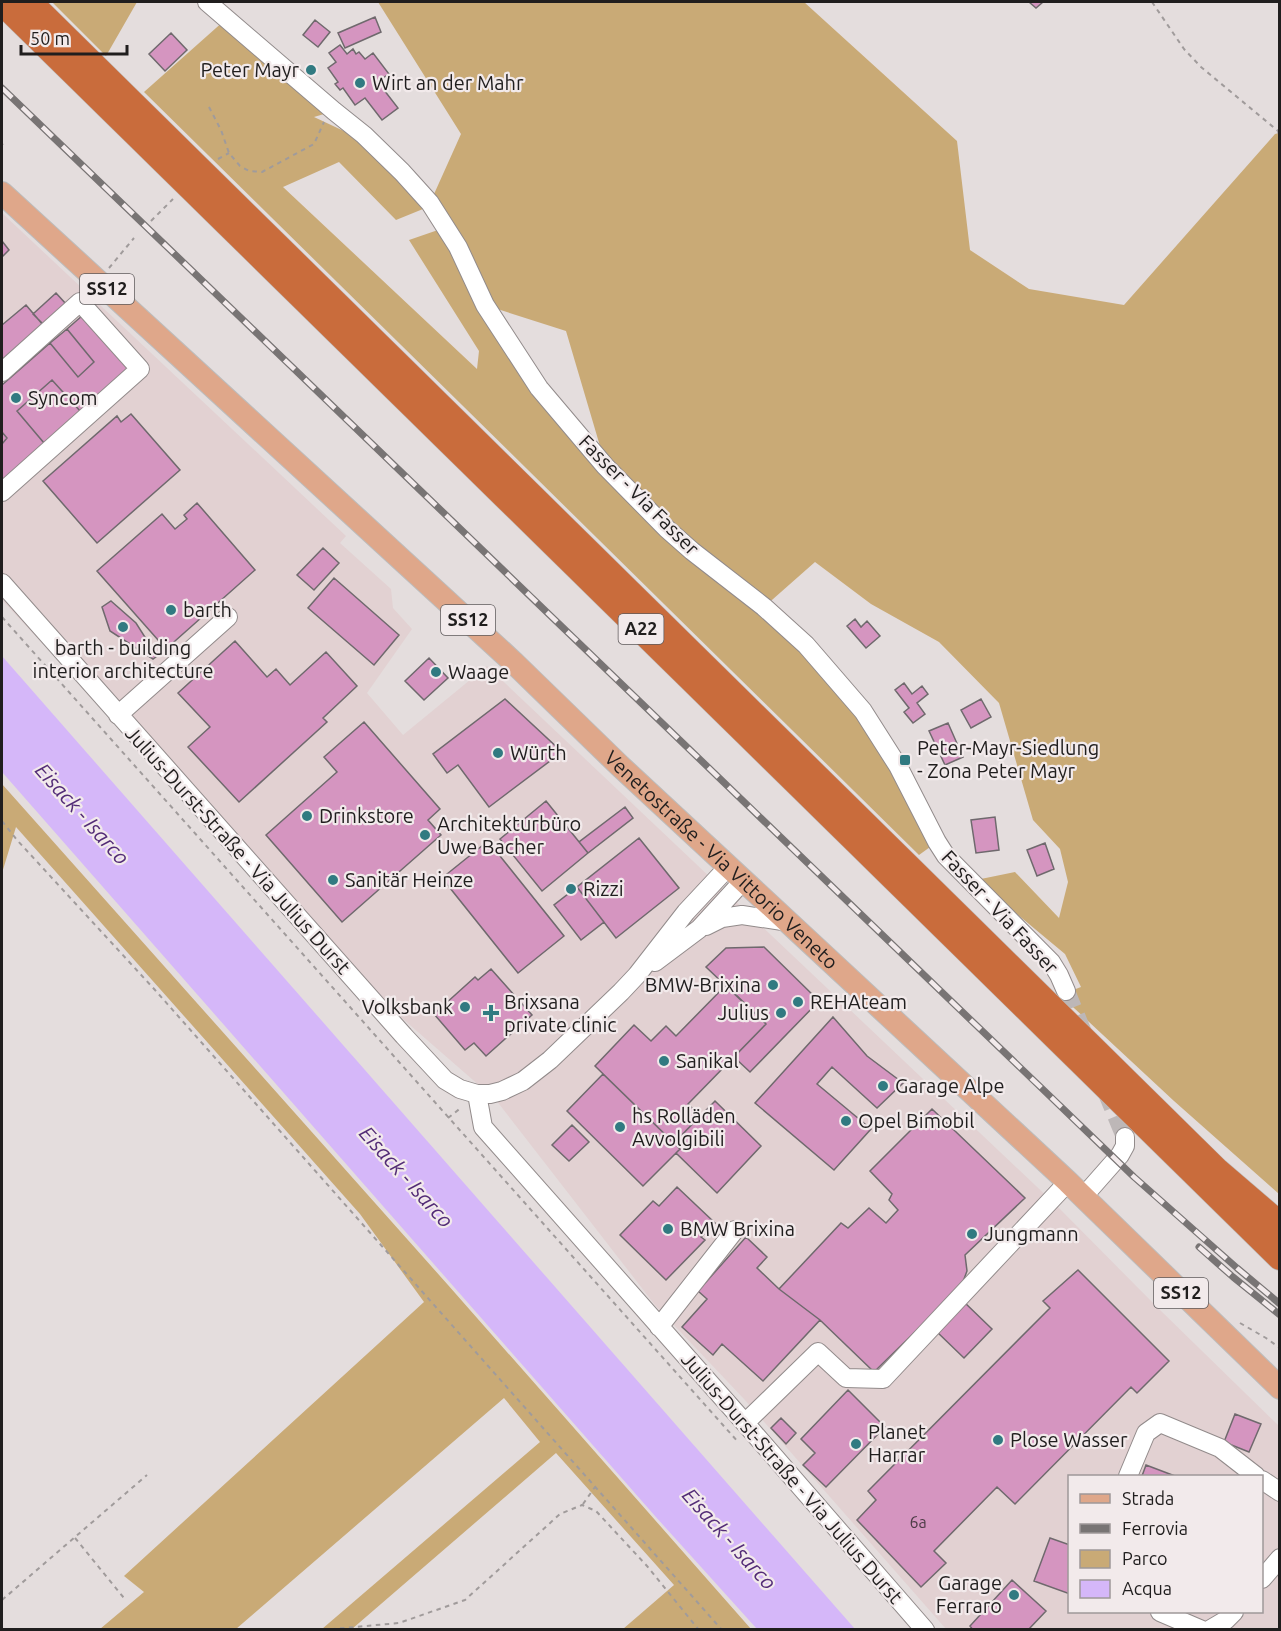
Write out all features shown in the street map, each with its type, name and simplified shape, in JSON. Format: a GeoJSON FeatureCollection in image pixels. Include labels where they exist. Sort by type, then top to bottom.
{"type":"FeatureCollection","features":[{"type":"Feature","properties":{"kind":"highway","name":"A22"},"geometry":{"type":"LineString","coordinates":[[2,2],[1280,1257]]}},
{"type":"Feature","properties":{"kind":"highway","name":"A22"},"geometry":{"type":"LineString","coordinates":[[29,2],[1216,1170],[1280,1225]]}},
{"type":"Feature","properties":{"kind":"main road","name":"SS12"},"geometry":{"type":"LineString","coordinates":[[2,193],[98,281]]}},
{"type":"Feature","properties":{"kind":"main road","name":"Venetostraße - Via Vittorio Veneto"},"geometry":{"type":"LineString","coordinates":[[98,281],[513,662],[620,766],[1076,1190],[1280,1388]]}},
{"type":"Feature","properties":{"kind":"street","name":"Fasser - Via Fasser"},"geometry":{"type":"LineString","coordinates":[[207,2],[364,135],[430,203],[458,247],[485,305],[539,388],[605,465],[667,529],[692,552],[748,594],[806,645],[863,711],[898,766],[946,856],[1051,962],[1066,991]]}},
{"type":"Feature","properties":{"kind":"street"},"geometry":{"type":"LineString","coordinates":[[2,372],[80,302],[140,369],[2,492]]}},
{"type":"Feature","properties":{"kind":"street","name":"Julius-Durst-Straße - Via Julius Durst"},"geometry":{"type":"LineString","coordinates":[[2,583],[311,933],[446,1080],[460,1089],[477,1094],[483,1127],[659,1327],[739,1429],[925,1629]]}},
{"type":"Feature","properties":{"kind":"street"},"geometry":{"type":"LineString","coordinates":[[118,716],[228,617]]}},
{"type":"Feature","properties":{"kind":"street"},"geometry":{"type":"LineString","coordinates":[[699,929],[736,874]]}},
{"type":"Feature","properties":{"kind":"street"},"geometry":{"type":"LineString","coordinates":[[637,975],[686,912],[736,874]]}},
{"type":"Feature","properties":{"kind":"street"},"geometry":{"type":"LineString","coordinates":[[477,1094],[490,1095],[523,1081],[550,1060],[637,975],[699,929],[723,918],[742,915],[789,922]]}},
{"type":"Feature","properties":{"kind":"street"},"geometry":{"type":"LineString","coordinates":[[739,1429],[818,1352],[846,1378],[883,1379],[922,1338],[1076,1190],[1120,1155],[1125,1146],[1125,1137]]}},
{"type":"Feature","properties":{"kind":"street"},"geometry":{"type":"LineString","coordinates":[[659,1327],[735,1230]]}},
{"type":"Feature","properties":{"kind":"street"},"geometry":{"type":"LineString","coordinates":[[1128,1475],[1146,1433],[1160,1423],[1221,1448],[1255,1475]]}},
{"type":"Feature","properties":{"kind":"street"},"geometry":{"type":"LineString","coordinates":[[1263,1481],[1280,1492]]}},
{"type":"Feature","properties":{"kind":"street"},"geometry":{"type":"LineString","coordinates":[[1263,1578],[1280,1558]]}},
{"type":"Feature","properties":{"kind":"street"},"geometry":{"type":"LineString","coordinates":[[1165,1613],[1203,1629]]}},
{"type":"Feature","properties":{"kind":"street"},"geometry":{"type":"LineString","coordinates":[[1209,1629],[1226,1620],[1232,1613]]}},
{"type":"Feature","properties":{"kind":"path"},"geometry":{"type":"LineString","coordinates":[[1152,2],[1201,67],[1278,131],[1280,140]]}},
{"type":"Feature","properties":{"kind":"path"},"geometry":{"type":"LineString","coordinates":[[209,107],[221,130],[229,153],[240,166],[249,171],[262,172],[314,144],[322,125],[334,111]]}},
{"type":"Feature","properties":{"kind":"path"},"geometry":{"type":"LineString","coordinates":[[214,161],[229,153]]}},
{"type":"Feature","properties":{"kind":"path"},"geometry":{"type":"LineString","coordinates":[[151,221],[179,193]]}},
{"type":"Feature","properties":{"kind":"path"},"geometry":{"type":"LineString","coordinates":[[98,281],[134,238]]}},
{"type":"Feature","properties":{"kind":"path"},"geometry":{"type":"LineString","coordinates":[[2,617],[739,1429]]}},
{"type":"Feature","properties":{"kind":"path"},"geometry":{"type":"LineString","coordinates":[[2,820],[17,840],[155,990],[722,1629]]}},
{"type":"Feature","properties":{"kind":"path"},"geometry":{"type":"LineString","coordinates":[[2,1600],[147,1475]]}},
{"type":"Feature","properties":{"kind":"path"},"geometry":{"type":"LineString","coordinates":[[322,1629],[399,1623],[465,1600],[560,1514],[582,1506],[595,1487]]}},
{"type":"Feature","properties":{"kind":"path"},"geometry":{"type":"LineString","coordinates":[[582,1506],[596,1511],[647,1566],[699,1629]]}},
{"type":"Feature","properties":{"kind":"path"},"geometry":{"type":"LineString","coordinates":[[75,1538],[124,1598]]}},
{"type":"Feature","properties":{"kind":"shaded area"},"geometry":{"type":"Polygon","coordinates":[[[2,213],[346,536],[340,543],[391,589],[393,608],[412,629],[367,693],[403,735],[487,666],[1054,1203],[1279,1426],[1279,1629],[946,1629],[744,1399],[655,1305],[496,1100],[341,965],[2,600],[2,213]]]}},
{"type":"Feature","properties":{"kind":"green space"},"geometry":{"type":"Polygon","coordinates":[[[52,2],[137,2],[106,56],[52,2]]]}},
{"type":"Feature","properties":{"kind":"green space"},"geometry":{"type":"Polygon","coordinates":[[[378,2],[804,2],[957,141],[970,250],[1029,289],[1124,305],[1275,134],[1279,133],[1279,1194],[1060,995],[1081,987],[1065,954],[976,880],[1015,872],[1059,918],[1068,882],[1060,849],[1033,820],[999,703],[939,642],[871,604],[815,562],[764,607],[863,711],[937,842],[919,855],[144,92],[225,20],[334,111],[314,117],[363,140],[423,209],[396,220],[339,162],[283,187],[477,369],[479,351],[409,240],[438,230],[485,306],[605,463],[566,331],[485,305],[430,203],[461,134],[378,2]]]}},
{"type":"Feature","properties":{"kind":"green space"},"geometry":{"type":"Polygon","coordinates":[[[2,784],[751,1629],[623,1629],[674,1585],[556,1453],[352,1629],[322,1629],[540,1442],[504,1398],[236,1629],[100,1629],[144,1592],[124,1576],[424,1302],[360,1214],[16,827],[2,873],[2,784]]]}},
{"type":"Feature","properties":{"kind":"water","name":"Eisack - Isarco"},"geometry":{"type":"Polygon","coordinates":[[[2,656],[855,1629],[757,1629],[655,1516],[2,772],[2,656]]]}},
{"type":"Feature","properties":{"kind":"building"},"geometry":{"type":"Polygon","coordinates":[[[1029,2],[1043,2],[1036,8],[1029,2]]]}},
{"type":"Feature","properties":{"kind":"building"},"geometry":{"type":"Polygon","coordinates":[[[375,17],[381,32],[345,48],[338,33],[375,17]]]}},
{"type":"Feature","properties":{"kind":"building"},"geometry":{"type":"Polygon","coordinates":[[[315,20],[330,32],[318,47],[303,35],[315,20]]]}},
{"type":"Feature","properties":{"kind":"building"},"geometry":{"type":"Polygon","coordinates":[[[171,33],[187,50],[165,71],[149,54],[171,33]]]}},
{"type":"Feature","properties":{"kind":"building","name":"Wirt an der Mahr"},"geometry":{"type":"Polygon","coordinates":[[[340,45],[347,54],[353,49],[356,54],[359,52],[365,59],[373,53],[389,74],[380,80],[386,88],[384,90],[398,108],[382,120],[365,98],[355,105],[343,88],[340,90],[335,84],[338,82],[328,68],[336,62],[329,53],[340,45]]]}},
{"type":"Feature","properties":{"kind":"building"},"geometry":{"type":"Polygon","coordinates":[[[2,241],[9,250],[2,257],[2,241]]]}},
{"type":"Feature","properties":{"kind":"building"},"geometry":{"type":"Polygon","coordinates":[[[56,293],[66,304],[43,324],[33,314],[56,293]]]}},
{"type":"Feature","properties":{"kind":"building"},"geometry":{"type":"Polygon","coordinates":[[[26,305],[43,325],[2,360],[2,325],[26,305]]]}},
{"type":"Feature","properties":{"kind":"building","name":"Syncom"},"geometry":{"type":"Polygon","coordinates":[[[83,315],[130,368],[81,412],[52,380],[17,411],[44,443],[2,481],[2,444],[7,438],[2,432],[2,385],[50,343],[78,377],[94,362],[67,329],[83,315]]]}},
{"type":"Feature","properties":{"kind":"building"},"geometry":{"type":"Polygon","coordinates":[[[67,329],[94,362],[78,377],[50,343],[67,329]]]}},
{"type":"Feature","properties":{"kind":"building"},"geometry":{"type":"Polygon","coordinates":[[[52,380],[81,412],[44,443],[17,411],[52,380]]]}},
{"type":"Feature","properties":{"kind":"building"},"geometry":{"type":"Polygon","coordinates":[[[131,414],[180,470],[97,543],[43,481],[117,416],[121,422],[131,414]]]}},
{"type":"Feature","properties":{"kind":"building"},"geometry":{"type":"Polygon","coordinates":[[[2,432],[7,438],[2,444],[2,432]]]}},
{"type":"Feature","properties":{"kind":"building","name":"barth"},"geometry":{"type":"Polygon","coordinates":[[[197,503],[255,570],[166,649],[97,571],[162,514],[175,529],[187,519],[184,515],[197,503]]]}},
{"type":"Feature","properties":{"kind":"building"},"geometry":{"type":"Polygon","coordinates":[[[323,548],[339,563],[314,590],[297,575],[323,548]]]}},
{"type":"Feature","properties":{"kind":"building"},"geometry":{"type":"Polygon","coordinates":[[[334,578],[399,635],[374,665],[308,608],[334,578]]]}},
{"type":"Feature","properties":{"kind":"building","name":"barth - building interior architecture"},"geometry":{"type":"Polygon","coordinates":[[[111,601],[136,623],[157,656],[153,659],[110,631],[102,607],[111,601]]]}},
{"type":"Feature","properties":{"kind":"building"},"geometry":{"type":"Polygon","coordinates":[[[855,619],[861,627],[867,621],[880,636],[866,648],[847,626],[855,619]]]}},
{"type":"Feature","properties":{"kind":"building"},"geometry":{"type":"Polygon","coordinates":[[[235,641],[267,677],[276,669],[290,685],[326,652],[357,686],[323,718],[327,722],[239,802],[188,747],[210,727],[178,693],[235,641]]]}},
{"type":"Feature","properties":{"kind":"building"},"geometry":{"type":"Polygon","coordinates":[[[429,658],[448,678],[424,700],[405,681],[429,658]]]}},
{"type":"Feature","properties":{"kind":"building"},"geometry":{"type":"Polygon","coordinates":[[[904,683],[912,694],[922,686],[928,694],[917,703],[925,714],[913,723],[904,712],[909,708],[895,690],[904,683]]]}},
{"type":"Feature","properties":{"kind":"building"},"geometry":{"type":"Polygon","coordinates":[[[505,699],[562,752],[489,807],[458,765],[447,773],[433,754],[505,699]]]}},
{"type":"Feature","properties":{"kind":"building"},"geometry":{"type":"Polygon","coordinates":[[[981,699],[991,717],[971,728],[961,710],[981,699]]]}},
{"type":"Feature","properties":{"kind":"building"},"geometry":{"type":"Polygon","coordinates":[[[364,722],[440,809],[428,820],[441,835],[342,922],[266,835],[337,772],[324,757],[364,722]]]}},
{"type":"Feature","properties":{"kind":"building"},"geometry":{"type":"Polygon","coordinates":[[[948,723],[963,757],[945,765],[929,731],[948,723]]]}},
{"type":"Feature","properties":{"kind":"building"},"geometry":{"type":"Polygon","coordinates":[[[546,801],[588,853],[542,891],[500,839],[546,801]]]}},
{"type":"Feature","properties":{"kind":"building"},"geometry":{"type":"Polygon","coordinates":[[[625,807],[633,818],[588,853],[579,842],[625,807]]]}},
{"type":"Feature","properties":{"kind":"building"},"geometry":{"type":"Polygon","coordinates":[[[995,817],[999,850],[976,853],[971,820],[995,817]]]}},
{"type":"Feature","properties":{"kind":"building"},"geometry":{"type":"Polygon","coordinates":[[[639,838],[679,888],[616,938],[577,887],[639,838]]]}},
{"type":"Feature","properties":{"kind":"building"},"geometry":{"type":"Polygon","coordinates":[[[488,841],[564,936],[518,973],[442,878],[488,841]]]}},
{"type":"Feature","properties":{"kind":"building"},"geometry":{"type":"Polygon","coordinates":[[[1045,843],[1054,869],[1037,876],[1027,850],[1045,843]]]}},
{"type":"Feature","properties":{"kind":"building"},"geometry":{"type":"Polygon","coordinates":[[[577,887],[604,922],[581,940],[554,905],[577,887]]]}},
{"type":"Feature","properties":{"kind":"building","name":"Julius"},"geometry":{"type":"Polygon","coordinates":[[[764,947],[819,1001],[750,1072],[734,1057],[766,1024],[706,967],[726,948],[764,947]]]}},
{"type":"Feature","properties":{"kind":"building"},"geometry":{"type":"Polygon","coordinates":[[[491,969],[532,1015],[486,1056],[474,1043],[465,1050],[434,1014],[475,977],[478,980],[491,969]]]}},
{"type":"Feature","properties":{"kind":"building","name":"Sanikal"},"geometry":{"type":"Polygon","coordinates":[[[726,985],[766,1024],[688,1104],[700,1116],[674,1143],[595,1066],[634,1025],[651,1041],[666,1026],[676,1036],[726,985]]]}},
{"type":"Feature","properties":{"kind":"building"},"geometry":{"type":"Polygon","coordinates":[[[833,1017],[867,1056],[903,1083],[877,1108],[832,1067],[817,1084],[871,1129],[834,1170],[755,1103],[833,1017]]]}},
{"type":"Feature","properties":{"kind":"building","name":"hs Rolläden Avvolgibili"},"geometry":{"type":"Polygon","coordinates":[[[603,1074],[680,1149],[643,1186],[567,1111],[603,1074]]]}},
{"type":"Feature","properties":{"kind":"building"},"geometry":{"type":"Polygon","coordinates":[[[715,1101],[761,1146],[717,1193],[676,1153],[680,1149],[674,1143],[715,1101]]]}},
{"type":"Feature","properties":{"kind":"building"},"geometry":{"type":"Polygon","coordinates":[[[932,1109],[1025,1198],[965,1255],[967,1271],[961,1287],[874,1372],[820,1320],[779,1289],[841,1223],[848,1228],[869,1208],[886,1223],[898,1210],[889,1200],[892,1194],[870,1171],[932,1109]]]}},
{"type":"Feature","properties":{"kind":"building"},"geometry":{"type":"Polygon","coordinates":[[[572,1125],[589,1142],[569,1161],[552,1145],[572,1125]]]}},
{"type":"Feature","properties":{"kind":"building","name":"BMW Brixina"},"geometry":{"type":"Polygon","coordinates":[[[677,1187],[715,1223],[701,1237],[705,1240],[666,1280],[620,1235],[653,1201],[659,1206],[677,1187]]]}},
{"type":"Feature","properties":{"kind":"building"},"geometry":{"type":"Polygon","coordinates":[[[746,1237],[767,1257],[757,1268],[779,1289],[820,1320],[763,1381],[722,1344],[713,1355],[682,1327],[707,1299],[698,1291],[746,1237]]]}},
{"type":"Feature","properties":{"kind":"building","name":"Plose Wasser"},"geometry":{"type":"Polygon","coordinates":[[[1078,1270],[1169,1361],[1137,1393],[1131,1387],[1015,1504],[997,1487],[934,1551],[946,1563],[921,1587],[857,1520],[876,1500],[868,1491],[1050,1308],[1043,1301],[1078,1270]]]}},
{"type":"Feature","properties":{"kind":"building"},"geometry":{"type":"Polygon","coordinates":[[[963,1301],[992,1329],[964,1358],[935,1330],[963,1301]]]}},
{"type":"Feature","properties":{"kind":"building"},"geometry":{"type":"Polygon","coordinates":[[[848,1390],[885,1427],[826,1487],[803,1465],[815,1453],[801,1439],[848,1390]]]}},
{"type":"Feature","properties":{"kind":"building"},"geometry":{"type":"Polygon","coordinates":[[[1235,1414],[1261,1424],[1249,1452],[1224,1442],[1235,1414]]]}},
{"type":"Feature","properties":{"kind":"building"},"geometry":{"type":"Polygon","coordinates":[[[781,1418],[796,1433],[786,1444],[771,1428],[781,1418]]]}},
{"type":"Feature","properties":{"kind":"building"},"geometry":{"type":"Polygon","coordinates":[[[1146,1465],[1172,1475],[1142,1475],[1146,1465]]]}},
{"type":"Feature","properties":{"kind":"building"},"geometry":{"type":"Polygon","coordinates":[[[1050,1538],[1068,1544],[1068,1593],[1034,1581],[1050,1538]]]}},
{"type":"Feature","properties":{"kind":"building","name":"Garage Ferraro"},"geometry":{"type":"Polygon","coordinates":[[[1012,1580],[1046,1611],[1028,1630],[973,1630],[970,1626],[1012,1580]]]}},
{"type":"Feature","properties":{"kind":"tunnel"},"geometry":{"type":"LineString","coordinates":[[1066,991],[1084,1035]]}},
{"type":"Feature","properties":{"kind":"tunnel"},"geometry":{"type":"LineString","coordinates":[[1106,1091],[1125,1137]]}},
{"type":"Feature","properties":{"kind":"railway"},"geometry":{"type":"LineString","coordinates":[[2,88],[1134,1177],[1280,1304]]}},
{"type":"Feature","properties":{"kind":"railway"},"geometry":{"type":"LineString","coordinates":[[1199,1247],[1280,1315]]}},
{"type":"Feature","properties":{"kind":"place","name":"Peter Mayr"},"geometry":{"type":"Point","coordinates":[311,70]}},
{"type":"Feature","properties":{"kind":"place","name":"Wirt an der Mahr"},"geometry":{"type":"Point","coordinates":[360,83]}},
{"type":"Feature","properties":{"kind":"place","name":"Syncom"},"geometry":{"type":"Point","coordinates":[16,398]}},
{"type":"Feature","properties":{"kind":"place","name":"barth"},"geometry":{"type":"Point","coordinates":[171,610]}},
{"type":"Feature","properties":{"kind":"place","name":"barth - building interior architecture"},"geometry":{"type":"Point","coordinates":[123,627]}},
{"type":"Feature","properties":{"kind":"place","name":"Waage"},"geometry":{"type":"Point","coordinates":[436,672]}},
{"type":"Feature","properties":{"kind":"place","name":"Würth"},"geometry":{"type":"Point","coordinates":[498,753]}},
{"type":"Feature","properties":{"kind":"place","name":"Peter-Mayr-Siedlung - Zona Peter Mayr"},"geometry":{"type":"Point","coordinates":[905,760]}},
{"type":"Feature","properties":{"kind":"place","name":"Drinkstore"},"geometry":{"type":"Point","coordinates":[307,816]}},
{"type":"Feature","properties":{"kind":"place","name":"Architekturbüro Uwe Bacher"},"geometry":{"type":"Point","coordinates":[425,835]}},
{"type":"Feature","properties":{"kind":"place","name":"Sanitär Heinze"},"geometry":{"type":"Point","coordinates":[333,880]}},
{"type":"Feature","properties":{"kind":"place","name":"Rizzi"},"geometry":{"type":"Point","coordinates":[571,889]}},
{"type":"Feature","properties":{"kind":"place","name":"BMW-Brixina"},"geometry":{"type":"Point","coordinates":[773,985]}},
{"type":"Feature","properties":{"kind":"place","name":"REHAteam"},"geometry":{"type":"Point","coordinates":[798,1002]}},
{"type":"Feature","properties":{"kind":"place","name":"Volksbank"},"geometry":{"type":"Point","coordinates":[465,1007]}},
{"type":"Feature","properties":{"kind":"place","name":"Brixsana private clinic"},"geometry":{"type":"Point","coordinates":[491,1013]}},
{"type":"Feature","properties":{"kind":"place","name":"Julius"},"geometry":{"type":"Point","coordinates":[781,1013]}},
{"type":"Feature","properties":{"kind":"place","name":"Sanikal"},"geometry":{"type":"Point","coordinates":[664,1061]}},
{"type":"Feature","properties":{"kind":"place","name":"Garage Alpe"},"geometry":{"type":"Point","coordinates":[883,1086]}},
{"type":"Feature","properties":{"kind":"place","name":"Opel Bimobil"},"geometry":{"type":"Point","coordinates":[846,1121]}},
{"type":"Feature","properties":{"kind":"place","name":"hs Rolläden Avvolgibili"},"geometry":{"type":"Point","coordinates":[620,1127]}},
{"type":"Feature","properties":{"kind":"place","name":"BMW Brixina"},"geometry":{"type":"Point","coordinates":[668,1229]}},
{"type":"Feature","properties":{"kind":"place","name":"Jungmann"},"geometry":{"type":"Point","coordinates":[972,1234]}},
{"type":"Feature","properties":{"kind":"place","name":"Plose Wasser"},"geometry":{"type":"Point","coordinates":[998,1440]}},
{"type":"Feature","properties":{"kind":"place","name":"Planet Harrar"},"geometry":{"type":"Point","coordinates":[856,1444]}},
{"type":"Feature","properties":{"kind":"place","name":"Garage Ferraro"},"geometry":{"type":"Point","coordinates":[1014,1595]}}]}
